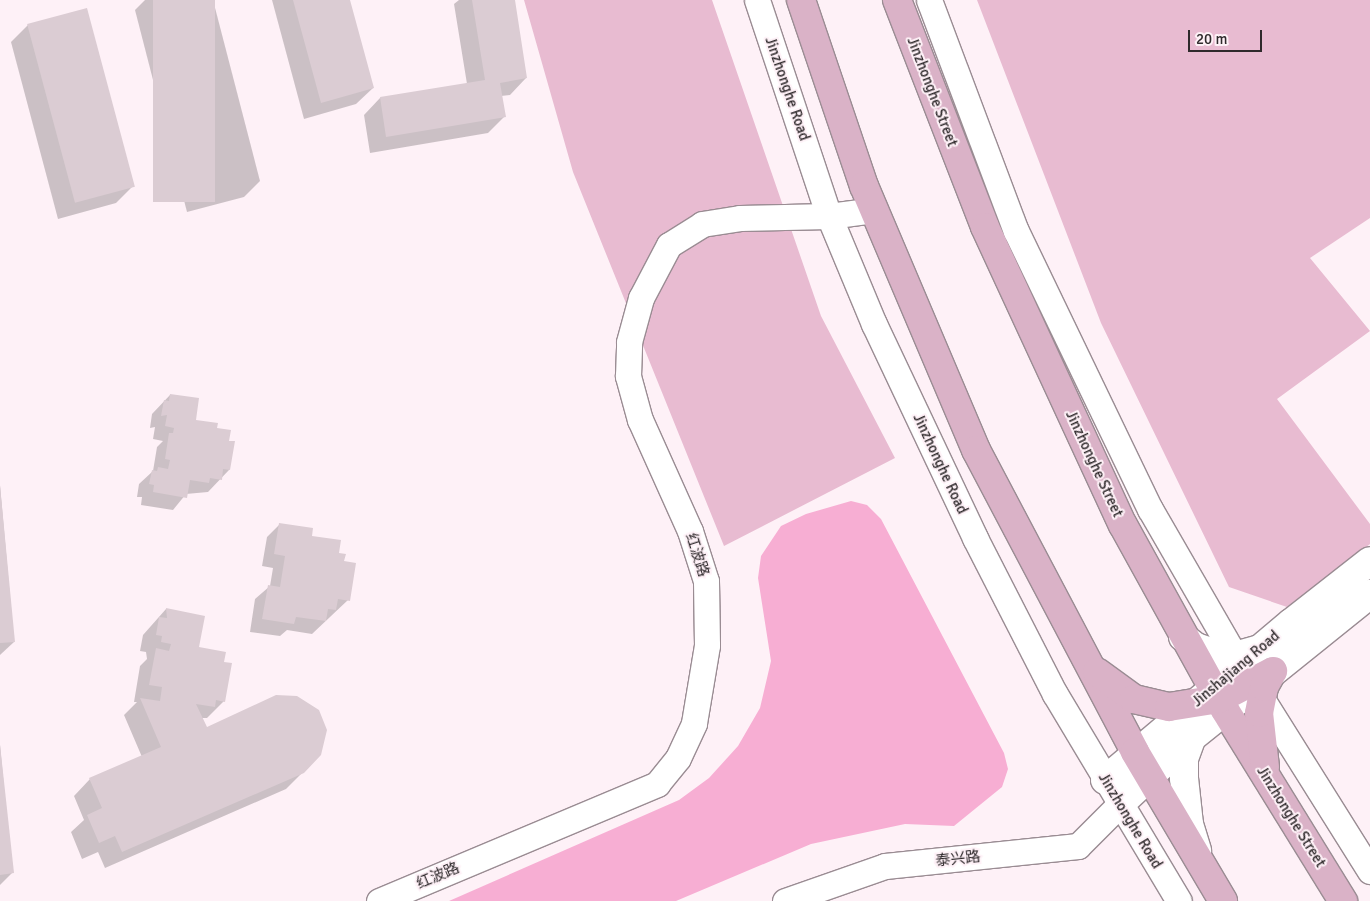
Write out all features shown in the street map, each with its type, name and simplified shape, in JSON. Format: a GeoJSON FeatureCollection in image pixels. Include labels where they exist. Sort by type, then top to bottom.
{"type":"FeatureCollection","features":[{"type":"Feature","properties":{"kind":"main road"},"geometry":{"type":"LineString","coordinates":[[801,0],[874,210],[976,450],[1135,752],[1223,901]]}},
{"type":"Feature","properties":{"kind":"main road","name":"Jinzhonghe Street"},"geometry":{"type":"LineString","coordinates":[[897,0],[936,105],[997,253],[1122,525],[1219,699],[1343,901]]}},
{"type":"Feature","properties":{"kind":"main road"},"geometry":{"type":"LineString","coordinates":[[1085,658],[1104,679],[1134,699],[1169,707],[1191,705],[1219,699],[1252,672]]}},
{"type":"Feature","properties":{"kind":"main road"},"geometry":{"type":"LineString","coordinates":[[1252,672],[1260,737],[1268,780]]}},
{"type":"Feature","properties":{"kind":"street","name":"Jinzhonghe Road"},"geometry":{"type":"LineString","coordinates":[[757,0],[829,216],[874,324],[975,538],[1055,694],[1119,805],[1179,901]]}},
{"type":"Feature","properties":{"kind":"street"},"geometry":{"type":"LineString","coordinates":[[929,0],[1016,232],[1150,509],[1252,672],[1370,871]]}},
{"type":"Feature","properties":{"kind":"street","name":"红波路"},"geometry":{"type":"LineString","coordinates":[[379,901],[656,784],[678,758],[694,723],[707,645],[706,581],[690,531],[640,420],[628,376],[629,342],[641,298],[669,245],[702,224],[740,218],[829,216],[874,210]]}},
{"type":"Feature","properties":{"kind":"street","name":"Jinshajiang Road"},"geometry":{"type":"LineString","coordinates":[[1252,672],[1370,561]]}},
{"type":"Feature","properties":{"kind":"street","name":"Jinshajiang Road"},"geometry":{"type":"LineString","coordinates":[[1252,672],[1370,594]]}},
{"type":"Feature","properties":{"kind":"street"},"geometry":{"type":"LineString","coordinates":[[1183,636],[1206,652],[1252,672]]}},
{"type":"Feature","properties":{"kind":"street"},"geometry":{"type":"LineString","coordinates":[[1119,805],[1191,738],[1219,699]]}},
{"type":"Feature","properties":{"kind":"street","name":"Jinshajiang Road"},"geometry":{"type":"LineString","coordinates":[[1105,780],[1191,705]]}},
{"type":"Feature","properties":{"kind":"street"},"geometry":{"type":"LineString","coordinates":[[1191,738],[1184,759],[1186,804],[1195,846],[1206,873]]}},
{"type":"Feature","properties":{"kind":"street","name":"泰兴路"},"geometry":{"type":"LineString","coordinates":[[785,901],[885,866],[1078,846],[1119,805]]}},
{"type":"Feature","properties":{"kind":"shaded area"},"geometry":{"type":"Polygon","coordinates":[[[524,0],[712,0],[821,316],[895,458],[724,546],[573,172],[524,0]]]}},
{"type":"Feature","properties":{"kind":"shaded area"},"geometry":{"type":"Polygon","coordinates":[[[977,0],[1370,0],[1370,218],[1310,258],[1370,331],[1277,399],[1370,524],[1370,544],[1287,607],[1229,587],[1101,323],[977,0]]]}},
{"type":"Feature","properties":{"kind":"shaded area"},"geometry":{"type":"Polygon","coordinates":[[[851,501],[867,505],[881,519],[1004,753],[1008,769],[1002,787],[954,826],[905,824],[811,844],[676,901],[449,901],[679,800],[709,778],[738,746],[760,708],[771,661],[758,578],[761,556],[781,526],[806,514],[851,501]]]}},
{"type":"Feature","properties":{"kind":"building"},"geometry":{"type":"Polygon","coordinates":[[[153,0],[215,0],[215,202],[153,202],[153,0]]]}},
{"type":"Feature","properties":{"kind":"building"},"geometry":{"type":"Polygon","coordinates":[[[293,0],[350,0],[374,88],[321,103],[293,0]]]}},
{"type":"Feature","properties":{"kind":"building"},"geometry":{"type":"Polygon","coordinates":[[[472,0],[515,0],[527,78],[500,83],[506,117],[386,137],[380,97],[485,80],[472,0]]]}},
{"type":"Feature","properties":{"kind":"building"},"geometry":{"type":"Polygon","coordinates":[[[87,8],[135,187],[75,203],[27,24],[87,8]]]}},
{"type":"Feature","properties":{"kind":"building"},"geometry":{"type":"Polygon","coordinates":[[[170,394],[199,398],[196,420],[218,423],[217,428],[231,430],[229,441],[235,441],[230,470],[223,469],[222,480],[210,478],[209,483],[190,480],[187,498],[153,492],[154,485],[149,484],[152,470],[157,471],[158,467],[168,469],[170,460],[165,459],[169,433],[173,433],[174,428],[165,426],[167,415],[161,416],[164,400],[169,401],[170,394]]]}},
{"type":"Feature","properties":{"kind":"building"},"geometry":{"type":"Polygon","coordinates":[[[0,486],[15,642],[0,643],[0,486]]]}},
{"type":"Feature","properties":{"kind":"building"},"geometry":{"type":"Polygon","coordinates":[[[279,523],[313,528],[312,536],[341,540],[339,553],[346,554],[344,561],[356,563],[350,601],[338,599],[336,610],[328,609],[326,621],[296,617],[294,624],[262,619],[268,585],[280,587],[285,556],[274,554],[279,523]]]}},
{"type":"Feature","properties":{"kind":"building"},"geometry":{"type":"Polygon","coordinates":[[[166,608],[205,616],[199,647],[226,652],[224,662],[232,663],[225,702],[216,700],[215,707],[196,704],[207,727],[276,695],[297,696],[319,710],[327,730],[321,755],[304,773],[122,852],[115,836],[99,843],[87,815],[102,808],[89,778],[161,747],[140,698],[160,701],[162,687],[149,685],[156,648],[169,651],[171,644],[161,642],[162,636],[156,635],[159,617],[167,618],[166,608]]]}},
{"type":"Feature","properties":{"kind":"building"},"geometry":{"type":"Polygon","coordinates":[[[0,745],[14,873],[0,875],[0,745]]]}}]}
